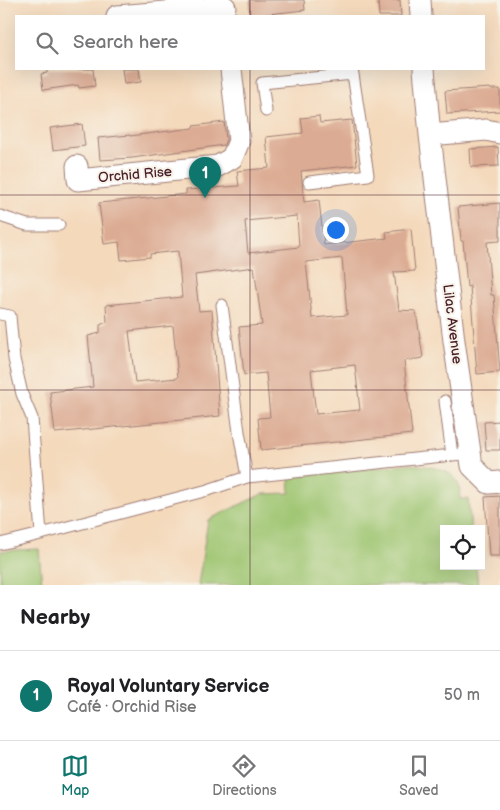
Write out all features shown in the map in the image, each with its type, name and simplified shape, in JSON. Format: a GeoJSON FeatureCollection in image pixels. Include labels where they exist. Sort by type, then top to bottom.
{"type":"FeatureCollection","features":[{"type":"Feature","properties":{"kind":"street"},"geometry":{"type":"LineString","coordinates":[[420,0],[421,15]]}},
{"type":"Feature","properties":{"kind":"street"},"geometry":{"type":"LineString","coordinates":[[130,15],[225,8]]}},
{"type":"Feature","properties":{"kind":"street","name":"Orchid Rise"},"geometry":{"type":"LineString","coordinates":[[77,166],[78,180],[218,166],[232,158],[239,141],[231,70]]}},
{"type":"Feature","properties":{"kind":"street","name":"Lilac Avenue"},"geometry":{"type":"LineString","coordinates":[[424,70],[454,341],[462,454],[489,483],[500,482]]}},
{"type":"Feature","properties":{"kind":"street"},"geometry":{"type":"LineString","coordinates":[[431,142],[486,130],[500,133]]}},
{"type":"Feature","properties":{"kind":"lane"},"geometry":{"type":"LineString","coordinates":[[266,111],[262,82],[320,73],[353,74],[368,175],[309,182]]}},
{"type":"Feature","properties":{"kind":"lane"},"geometry":{"type":"LineString","coordinates":[[0,216],[27,225],[59,225]]}},
{"type":"Feature","properties":{"kind":"lane"},"geometry":{"type":"LineString","coordinates":[[222,304],[239,432],[247,476]]}},
{"type":"Feature","properties":{"kind":"lane"},"geometry":{"type":"LineString","coordinates":[[0,314],[10,316],[14,359],[22,394],[32,418],[41,534]]}},
{"type":"Feature","properties":{"kind":"lane"},"geometry":{"type":"LineString","coordinates":[[0,544],[208,490],[247,476],[462,454],[445,400]]}},
{"type":"Feature","properties":{"kind":"green space"},"geometry":{"type":"Polygon","coordinates":[[[405,464],[435,468],[449,473],[458,483],[460,499],[468,499],[471,525],[440,525],[440,570],[476,570],[478,585],[198,585],[208,520],[262,494],[290,493],[289,477],[405,464]]]}},
{"type":"Feature","properties":{"kind":"green space"},"geometry":{"type":"Polygon","coordinates":[[[39,549],[42,585],[0,585],[0,551],[39,549]]]}},
{"type":"Feature","properties":{"kind":"building"},"geometry":{"type":"Polygon","coordinates":[[[249,0],[304,0],[305,10],[250,15],[249,0]]]}},
{"type":"Feature","properties":{"kind":"building"},"geometry":{"type":"Polygon","coordinates":[[[378,0],[400,0],[401,15],[379,15],[378,0]]]}},
{"type":"Feature","properties":{"kind":"building"},"geometry":{"type":"Polygon","coordinates":[[[47,70],[93,70],[95,86],[79,88],[78,85],[43,90],[41,74],[47,73],[47,70]]]}},
{"type":"Feature","properties":{"kind":"building"},"geometry":{"type":"Polygon","coordinates":[[[122,70],[139,70],[141,82],[124,84],[122,70]]]}},
{"type":"Feature","properties":{"kind":"building"},"geometry":{"type":"Polygon","coordinates":[[[500,89],[500,111],[447,114],[445,91],[500,89]]]}},
{"type":"Feature","properties":{"kind":"building"},"geometry":{"type":"Polygon","coordinates":[[[319,116],[320,123],[352,120],[357,165],[301,171],[304,202],[319,200],[324,245],[387,238],[386,232],[411,229],[415,271],[394,272],[399,310],[416,311],[423,358],[404,361],[412,434],[261,450],[258,418],[270,417],[266,373],[244,375],[239,327],[262,325],[254,267],[195,275],[199,311],[212,310],[220,416],[55,433],[50,392],[93,387],[88,336],[100,333],[100,325],[107,322],[106,305],[182,297],[178,251],[150,254],[150,257],[121,260],[119,242],[104,244],[99,203],[186,194],[186,190],[239,186],[237,171],[269,168],[266,137],[303,133],[301,118],[319,116]],[[297,216],[245,221],[248,253],[299,247],[297,216]],[[342,258],[306,262],[312,318],[347,315],[342,258]],[[173,326],[129,331],[135,382],[178,378],[173,326]],[[355,365],[311,370],[316,414],[360,410],[355,365]]]}},
{"type":"Feature","properties":{"kind":"building"},"geometry":{"type":"Polygon","coordinates":[[[224,122],[226,139],[224,145],[132,158],[100,160],[98,138],[193,128],[193,126],[224,122]]]}},
{"type":"Feature","properties":{"kind":"building"},"geometry":{"type":"Polygon","coordinates":[[[82,124],[85,146],[53,150],[50,128],[82,124]]]}},
{"type":"Feature","properties":{"kind":"building"},"geometry":{"type":"Polygon","coordinates":[[[498,147],[499,166],[471,167],[470,149],[498,147]]]}},
{"type":"Feature","properties":{"kind":"building"},"geometry":{"type":"Polygon","coordinates":[[[500,203],[500,241],[487,242],[491,295],[494,295],[500,372],[477,374],[470,286],[467,287],[458,207],[500,203]]]}},
{"type":"Feature","properties":{"kind":"building"},"geometry":{"type":"Polygon","coordinates":[[[500,421],[500,450],[486,450],[484,422],[500,421]]]}},
{"type":"Feature","properties":{"kind":"building"},"geometry":{"type":"Polygon","coordinates":[[[500,496],[500,556],[489,556],[485,497],[500,496]]]}},
{"type":"Feature","properties":{"kind":"place","name":"Royal Voluntary Service"},"geometry":{"type":"Point","coordinates":[205,198]}}]}
